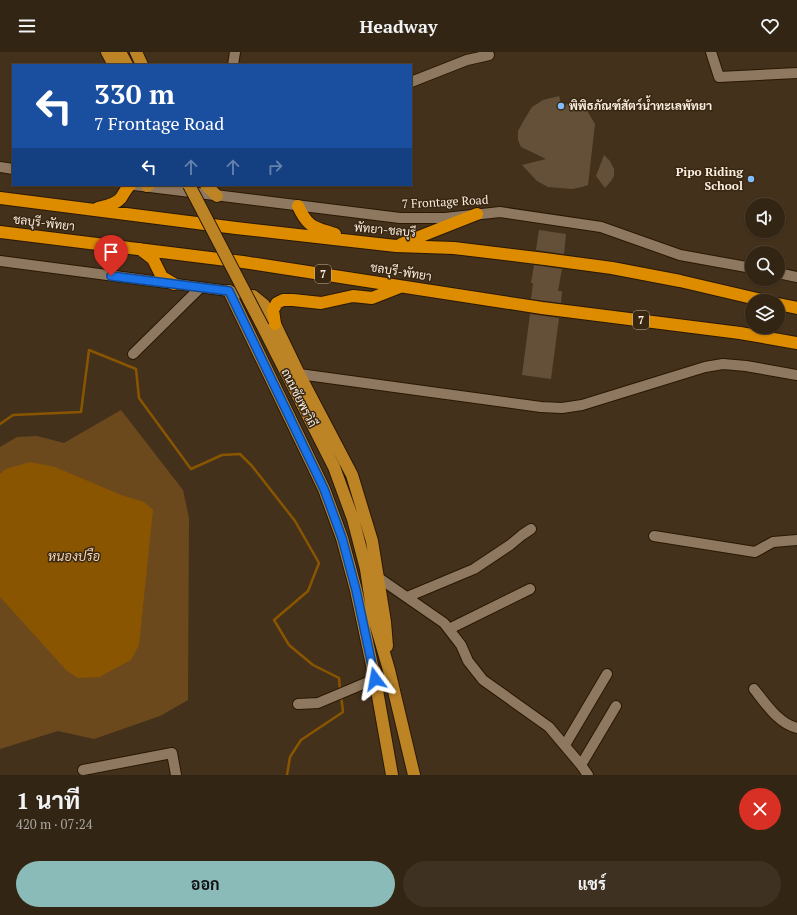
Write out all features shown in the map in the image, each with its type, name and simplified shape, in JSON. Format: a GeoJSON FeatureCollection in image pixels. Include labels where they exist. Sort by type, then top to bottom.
{"type":"FeatureCollection","features":[{"type":"Feature","properties":{"kind":"highway"},"geometry":{"type":"LineString","coordinates":[[92,210],[110,205],[120,199],[129,186]]}},
{"type":"Feature","properties":{"kind":"highway","name":"พัทยา-ชลบุรี"},"geometry":{"type":"LineString","coordinates":[[0,198],[236,228],[396,246],[454,248],[545,259],[612,268],[680,281],[745,296]]}},
{"type":"Feature","properties":{"kind":"highway"},"geometry":{"type":"LineString","coordinates":[[298,206],[304,219],[311,226],[352,241]]}},
{"type":"Feature","properties":{"kind":"highway"},"geometry":{"type":"LineString","coordinates":[[396,246],[477,214]]}},
{"type":"Feature","properties":{"kind":"highway","name":"ชลบุรี-พัทยา"},"geometry":{"type":"LineString","coordinates":[[0,232],[243,262],[542,308],[740,333],[797,343]]}},
{"type":"Feature","properties":{"kind":"highway"},"geometry":{"type":"LineString","coordinates":[[140,249],[153,259],[162,277],[174,284]]}},
{"type":"Feature","properties":{"kind":"highway"},"geometry":{"type":"LineString","coordinates":[[275,324],[274,310],[277,303],[283,300],[320,303],[353,296],[372,298],[403,286]]}},
{"type":"Feature","properties":{"kind":"highway"},"geometry":{"type":"LineString","coordinates":[[785,305],[797,308]]}},
{"type":"Feature","properties":{"kind":"main road"},"geometry":{"type":"LineString","coordinates":[[107,52],[113,64]]}},
{"type":"Feature","properties":{"kind":"main road"},"geometry":{"type":"LineString","coordinates":[[120,52],[126,64]]}},
{"type":"Feature","properties":{"kind":"main road"},"geometry":{"type":"LineString","coordinates":[[136,52],[142,64]]}},
{"type":"Feature","properties":{"kind":"main road","name":"ถนนชัยพรวิถี"},"geometry":{"type":"LineString","coordinates":[[190,186],[334,467],[359,540],[366,569],[375,624],[389,670],[414,773]]}},
{"type":"Feature","properties":{"kind":"main road"},"geometry":{"type":"LineString","coordinates":[[207,186],[217,196]]}},
{"type":"Feature","properties":{"kind":"main road","name":"ถนนชัยพรวิถี"},"geometry":{"type":"LineString","coordinates":[[229,291],[324,489],[342,538],[356,590],[375,679],[392,774]]}},
{"type":"Feature","properties":{"kind":"main road","name":"ถนนชัยพรวิถี"},"geometry":{"type":"LineString","coordinates":[[253,296],[264,305],[275,324],[299,374],[352,475],[372,541],[385,622],[389,670]]}},
{"type":"Feature","properties":{"kind":"main road","name":"ถนนชัยพรวิถี"},"geometry":{"type":"LineString","coordinates":[[375,624],[375,679]]}},
{"type":"Feature","properties":{"kind":"main road"},"geometry":{"type":"LineString","coordinates":[[392,774],[414,773]]}},
{"type":"Feature","properties":{"kind":"street"},"geometry":{"type":"LineString","coordinates":[[233,64],[235,52]]}},
{"type":"Feature","properties":{"kind":"street"},"geometry":{"type":"LineString","coordinates":[[712,52],[719,77],[797,72]]}},
{"type":"Feature","properties":{"kind":"street"},"geometry":{"type":"LineString","coordinates":[[412,82],[467,60],[489,55]]}},
{"type":"Feature","properties":{"kind":"street"},"geometry":{"type":"LineString","coordinates":[[0,167],[12,169]]}},
{"type":"Feature","properties":{"kind":"street","name":"7 Frontage Road"},"geometry":{"type":"LineString","coordinates":[[148,186],[217,196],[400,218],[445,218],[500,212],[601,227],[680,255],[745,267]]}},
{"type":"Feature","properties":{"kind":"street"},"geometry":{"type":"LineString","coordinates":[[0,261],[201,287],[253,296]]}},
{"type":"Feature","properties":{"kind":"street"},"geometry":{"type":"LineString","coordinates":[[785,274],[797,277]]}},
{"type":"Feature","properties":{"kind":"street"},"geometry":{"type":"LineString","coordinates":[[133,354],[201,287]]}},
{"type":"Feature","properties":{"kind":"street"},"geometry":{"type":"LineString","coordinates":[[299,374],[541,407],[562,408],[582,405],[705,367],[723,364],[746,366],[797,375]]}},
{"type":"Feature","properties":{"kind":"street"},"geometry":{"type":"LineString","coordinates":[[407,597],[474,569],[531,529]]}},
{"type":"Feature","properties":{"kind":"street"},"geometry":{"type":"LineString","coordinates":[[654,536],[755,552],[773,542],[797,540]]}},
{"type":"Feature","properties":{"kind":"street"},"geometry":{"type":"LineString","coordinates":[[379,578],[444,623],[461,645],[468,661],[483,680],[550,727],[581,764],[588,775]]}},
{"type":"Feature","properties":{"kind":"street"},"geometry":{"type":"LineString","coordinates":[[449,629],[530,590]]}},
{"type":"Feature","properties":{"kind":"street"},"geometry":{"type":"LineString","coordinates":[[565,745],[607,674]]}},
{"type":"Feature","properties":{"kind":"street"},"geometry":{"type":"LineString","coordinates":[[298,704],[318,703],[375,679]]}},
{"type":"Feature","properties":{"kind":"street"},"geometry":{"type":"LineString","coordinates":[[754,689],[777,717],[791,727],[797,728]]}},
{"type":"Feature","properties":{"kind":"street"},"geometry":{"type":"LineString","coordinates":[[581,764],[616,706]]}},
{"type":"Feature","properties":{"kind":"street"},"geometry":{"type":"LineString","coordinates":[[84,770],[172,753],[176,775]]}},
{"type":"Feature","properties":{"kind":"shaded area"},"geometry":{"type":"Polygon","coordinates":[[[121,410],[183,490],[189,518],[188,700],[160,716],[94,739],[58,731],[0,749],[0,447],[17,437],[37,436],[64,443],[121,410]]]}},
{"type":"Feature","properties":{"kind":"water","name":"หนองปรือ"},"geometry":{"type":"Polygon","coordinates":[[[30,462],[55,467],[121,495],[144,502],[153,510],[139,645],[131,660],[99,677],[78,678],[67,671],[0,597],[0,474],[6,469],[30,462]]]}},
{"type":"Feature","properties":{"kind":"building"},"geometry":{"type":"Polygon","coordinates":[[[559,96],[562,106],[570,103],[586,109],[595,124],[588,185],[572,189],[548,187],[537,181],[522,165],[546,159],[521,147],[518,140],[518,131],[532,107],[543,100],[559,96]]]}},
{"type":"Feature","properties":{"kind":"building"},"geometry":{"type":"Polygon","coordinates":[[[604,155],[610,161],[614,169],[614,176],[605,188],[596,176],[604,155]]]}},
{"type":"Feature","properties":{"kind":"building"},"geometry":{"type":"Polygon","coordinates":[[[539,230],[566,234],[564,254],[536,250],[539,230]]]}},
{"type":"Feature","properties":{"kind":"building"},"geometry":{"type":"Polygon","coordinates":[[[534,265],[562,269],[558,291],[562,291],[561,303],[531,299],[533,283],[531,283],[534,265]]]}},
{"type":"Feature","properties":{"kind":"building"},"geometry":{"type":"Polygon","coordinates":[[[530,314],[559,318],[551,379],[522,375],[530,314]]]}},
{"type":"Feature","properties":{"kind":"waterway"},"geometry":{"type":"LineString","coordinates":[[0,424],[13,415],[81,412],[89,350],[136,369],[139,398],[191,469],[222,455],[240,454],[252,466],[295,521],[319,563],[308,591],[274,620],[289,645],[313,665],[339,678],[340,690]]}},
{"type":"Feature","properties":{"kind":"waterway"},"geometry":{"type":"LineString","coordinates":[[287,775],[290,757],[301,740],[343,712],[341,695]]}},
{"type":"Feature","properties":{"kind":"place","name":"พิพิธภัณฑ์สัตว์น้ำทะเลพัทยา"},"geometry":{"type":"Point","coordinates":[561,106]}},
{"type":"Feature","properties":{"kind":"place","name":"Pipo Riding School"},"geometry":{"type":"Point","coordinates":[751,179]}},
{"type":"Feature","properties":{"kind":"route"},"geometry":{"type":"LineString","coordinates":[[111,276],[229,291],[324,489],[342,538],[356,590],[375,679]]}}]}
